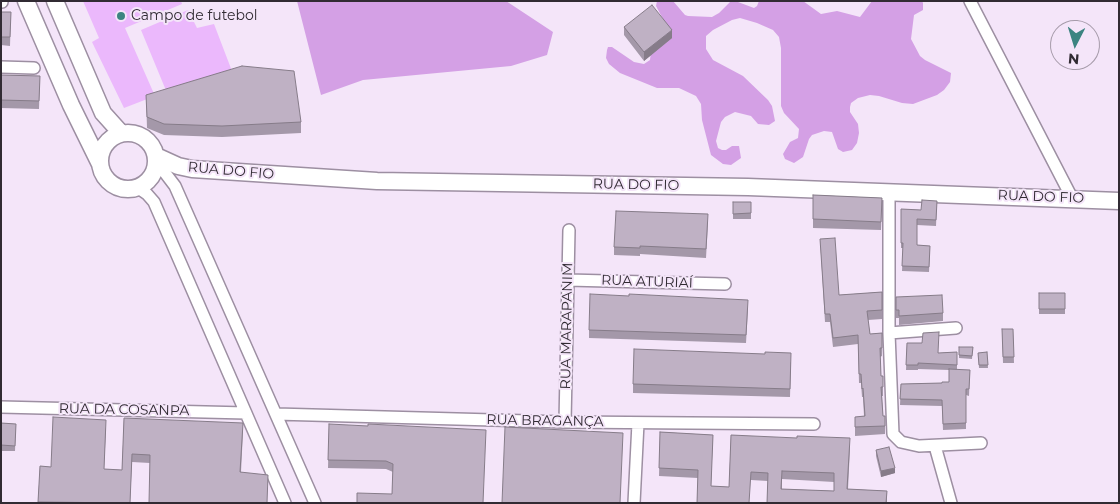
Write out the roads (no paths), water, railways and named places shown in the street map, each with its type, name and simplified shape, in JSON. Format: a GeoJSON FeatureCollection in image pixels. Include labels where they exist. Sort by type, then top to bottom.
{"type":"FeatureCollection","features":[{"type":"Feature","properties":{"kind":"street"},"geometry":{"type":"LineString","coordinates":[[26,1],[102,172],[113,184],[121,188],[137,187],[151,177],[155,170],[156,159]]}},
{"type":"Feature","properties":{"kind":"street"},"geometry":{"type":"LineString","coordinates":[[54,1],[103,113],[120,133]]}},
{"type":"Feature","properties":{"kind":"street"},"geometry":{"type":"LineString","coordinates":[[970,1],[1072,198]]}},
{"type":"Feature","properties":{"kind":"street"},"geometry":{"type":"LineString","coordinates":[[1,67],[34,68]]}},
{"type":"Feature","properties":{"kind":"street"},"geometry":{"type":"LineString","coordinates":[[100,164],[100,156],[107,142],[120,133],[132,133],[143,137],[152,145],[156,159],[175,186],[315,503]]}},
{"type":"Feature","properties":{"kind":"street","name":"RUA DO FIO"},"geometry":{"type":"LineString","coordinates":[[156,159],[192,169],[377,182],[748,187],[1119,200]]}},
{"type":"Feature","properties":{"kind":"street"},"geometry":{"type":"LineString","coordinates":[[137,187],[148,194],[154,202],[285,503]]}},
{"type":"Feature","properties":{"kind":"street"},"geometry":{"type":"LineString","coordinates":[[889,192],[889,333],[893,434],[905,443],[935,446],[980,443]]}},
{"type":"Feature","properties":{"kind":"street","name":"RUA MARAPANIM"},"geometry":{"type":"LineString","coordinates":[[565,422],[569,230]]}},
{"type":"Feature","properties":{"kind":"street","name":"RUA ATURIAÍ"},"geometry":{"type":"LineString","coordinates":[[568,280],[725,284]]}},
{"type":"Feature","properties":{"kind":"street"},"geometry":{"type":"LineString","coordinates":[[889,333],[956,328]]}},
{"type":"Feature","properties":{"kind":"street","name":"RUA DA COSANPA"},"geometry":{"type":"LineString","coordinates":[[1,406],[246,413]]}},
{"type":"Feature","properties":{"kind":"street","name":"RUA BRAGANÇA"},"geometry":{"type":"LineString","coordinates":[[276,414],[565,422],[814,424]]}},
{"type":"Feature","properties":{"kind":"street"},"geometry":{"type":"LineString","coordinates":[[634,503],[638,423]]}},
{"type":"Feature","properties":{"kind":"street"},"geometry":{"type":"LineString","coordinates":[[935,446],[951,503]]}},
{"type":"Feature","properties":{"kind":"place","name":"Campo de futebol"},"geometry":{"type":"Point","coordinates":[121,16]}}]}
